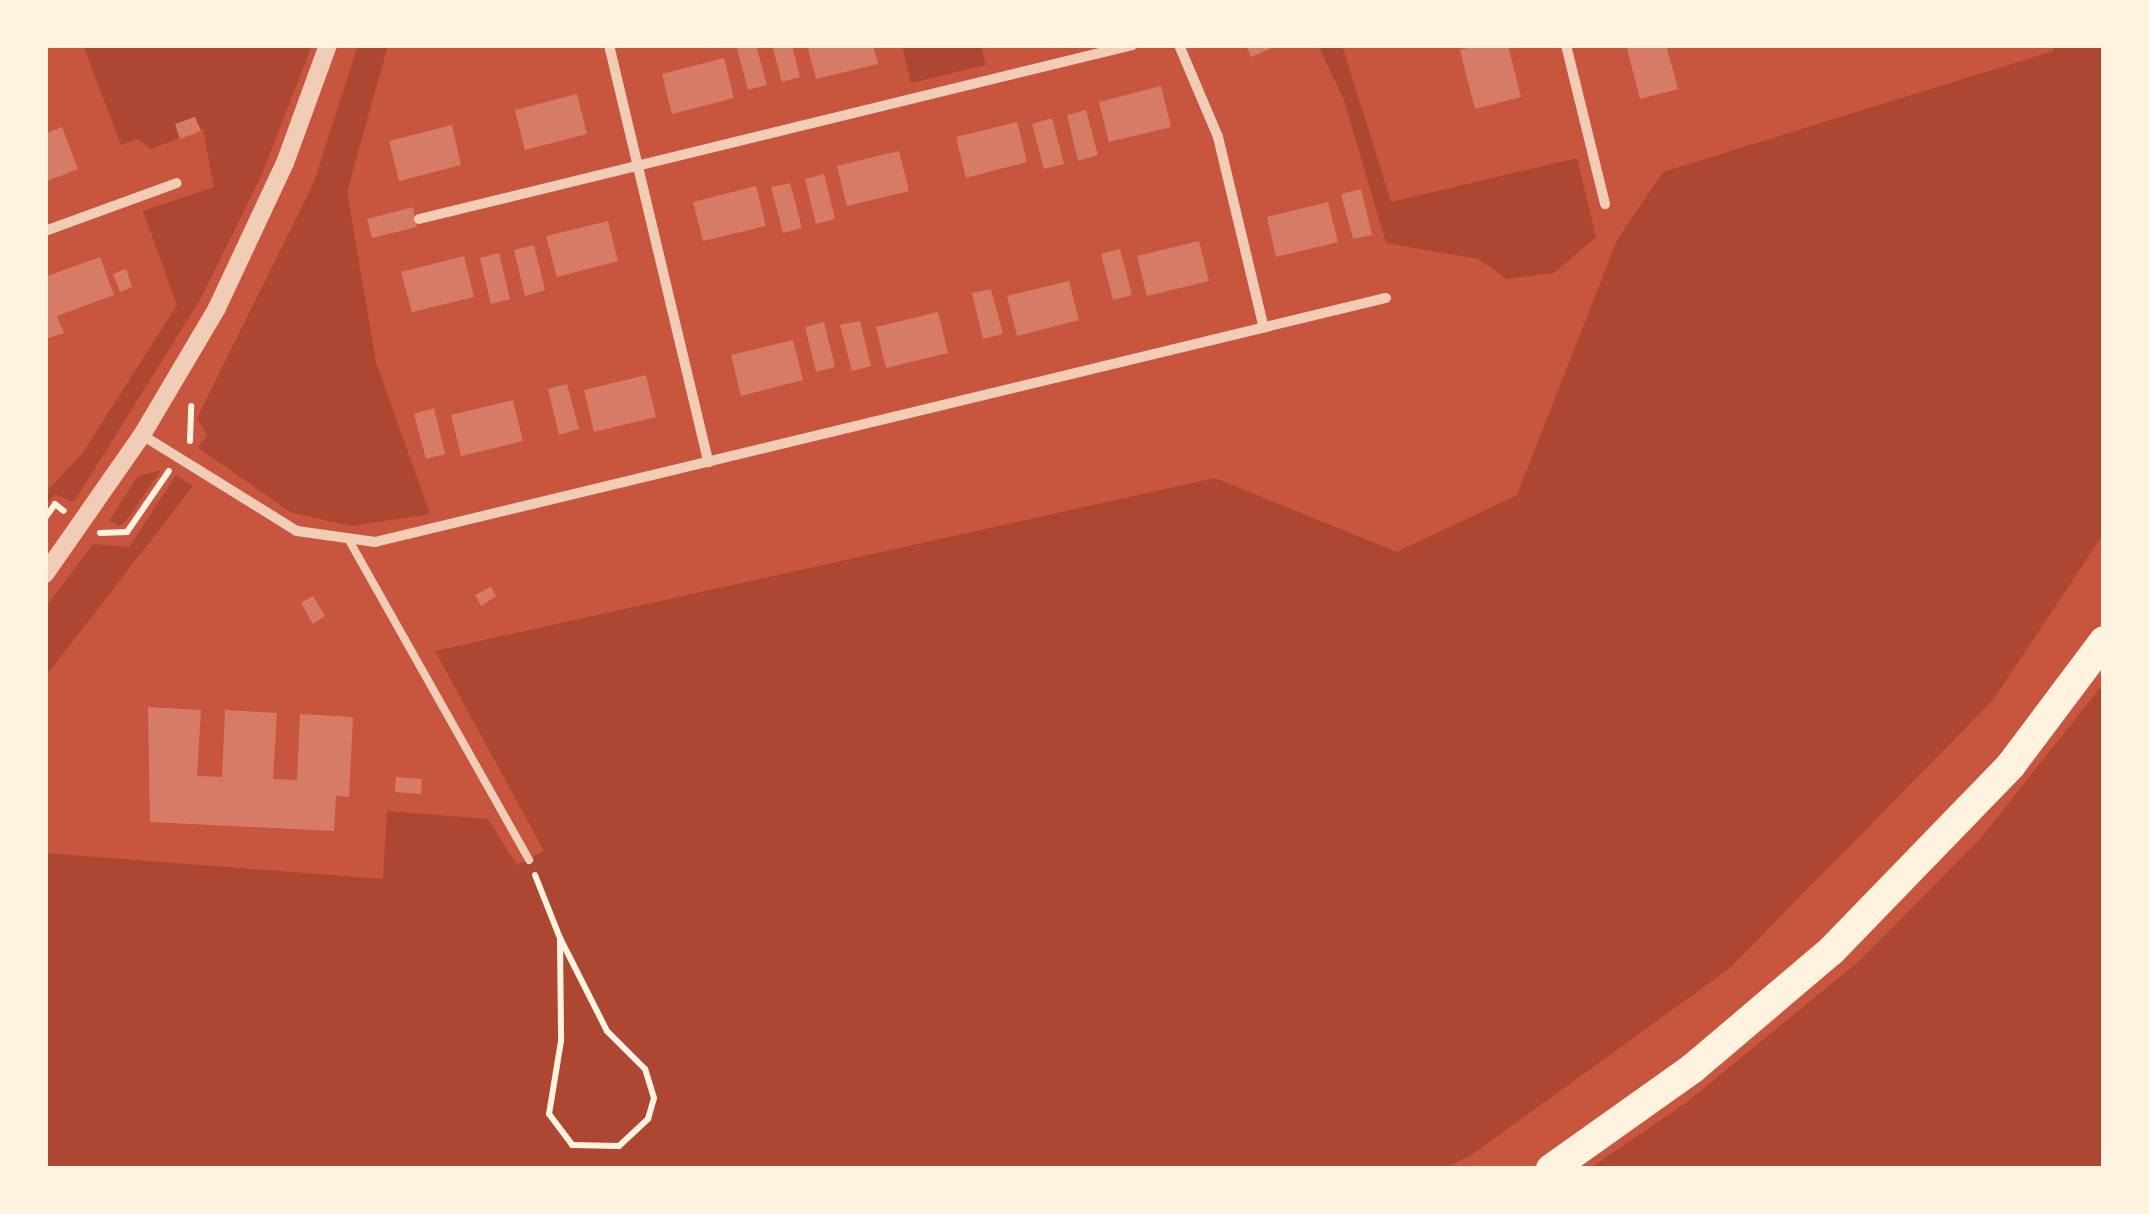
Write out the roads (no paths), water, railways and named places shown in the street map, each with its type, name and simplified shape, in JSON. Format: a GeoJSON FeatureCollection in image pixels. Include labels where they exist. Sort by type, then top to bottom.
{"type":"FeatureCollection","features":[{"type":"Feature","properties":{"kind":"highway"},"geometry":{"type":"LineString","coordinates":[[1551,1169],[1693,1068],[1830,950],[2011,765],[2104,641]]}},
{"type":"Feature","properties":{"kind":"street"},"geometry":{"type":"LineString","coordinates":[[45,574],[142,435],[252,236],[328,45]]}},
{"type":"Feature","properties":{"kind":"street"},"geometry":{"type":"LineString","coordinates":[[609,45],[708,462]]}},
{"type":"Feature","properties":{"kind":"street"},"geometry":{"type":"LineString","coordinates":[[420,218],[1132,45]]}},
{"type":"Feature","properties":{"kind":"street"},"geometry":{"type":"LineString","coordinates":[[1179,45],[1218,137],[1264,328]]}},
{"type":"Feature","properties":{"kind":"street"},"geometry":{"type":"LineString","coordinates":[[1566,45],[1605,204]]}},
{"type":"Feature","properties":{"kind":"street"},"geometry":{"type":"LineString","coordinates":[[45,231],[177,183]]}},
{"type":"Feature","properties":{"kind":"street"},"geometry":{"type":"LineString","coordinates":[[142,435],[296,531],[350,542],[398,539],[1386,298]]}},
{"type":"Feature","properties":{"kind":"lane"},"geometry":{"type":"LineString","coordinates":[[350,542],[528,860]]}}]}
